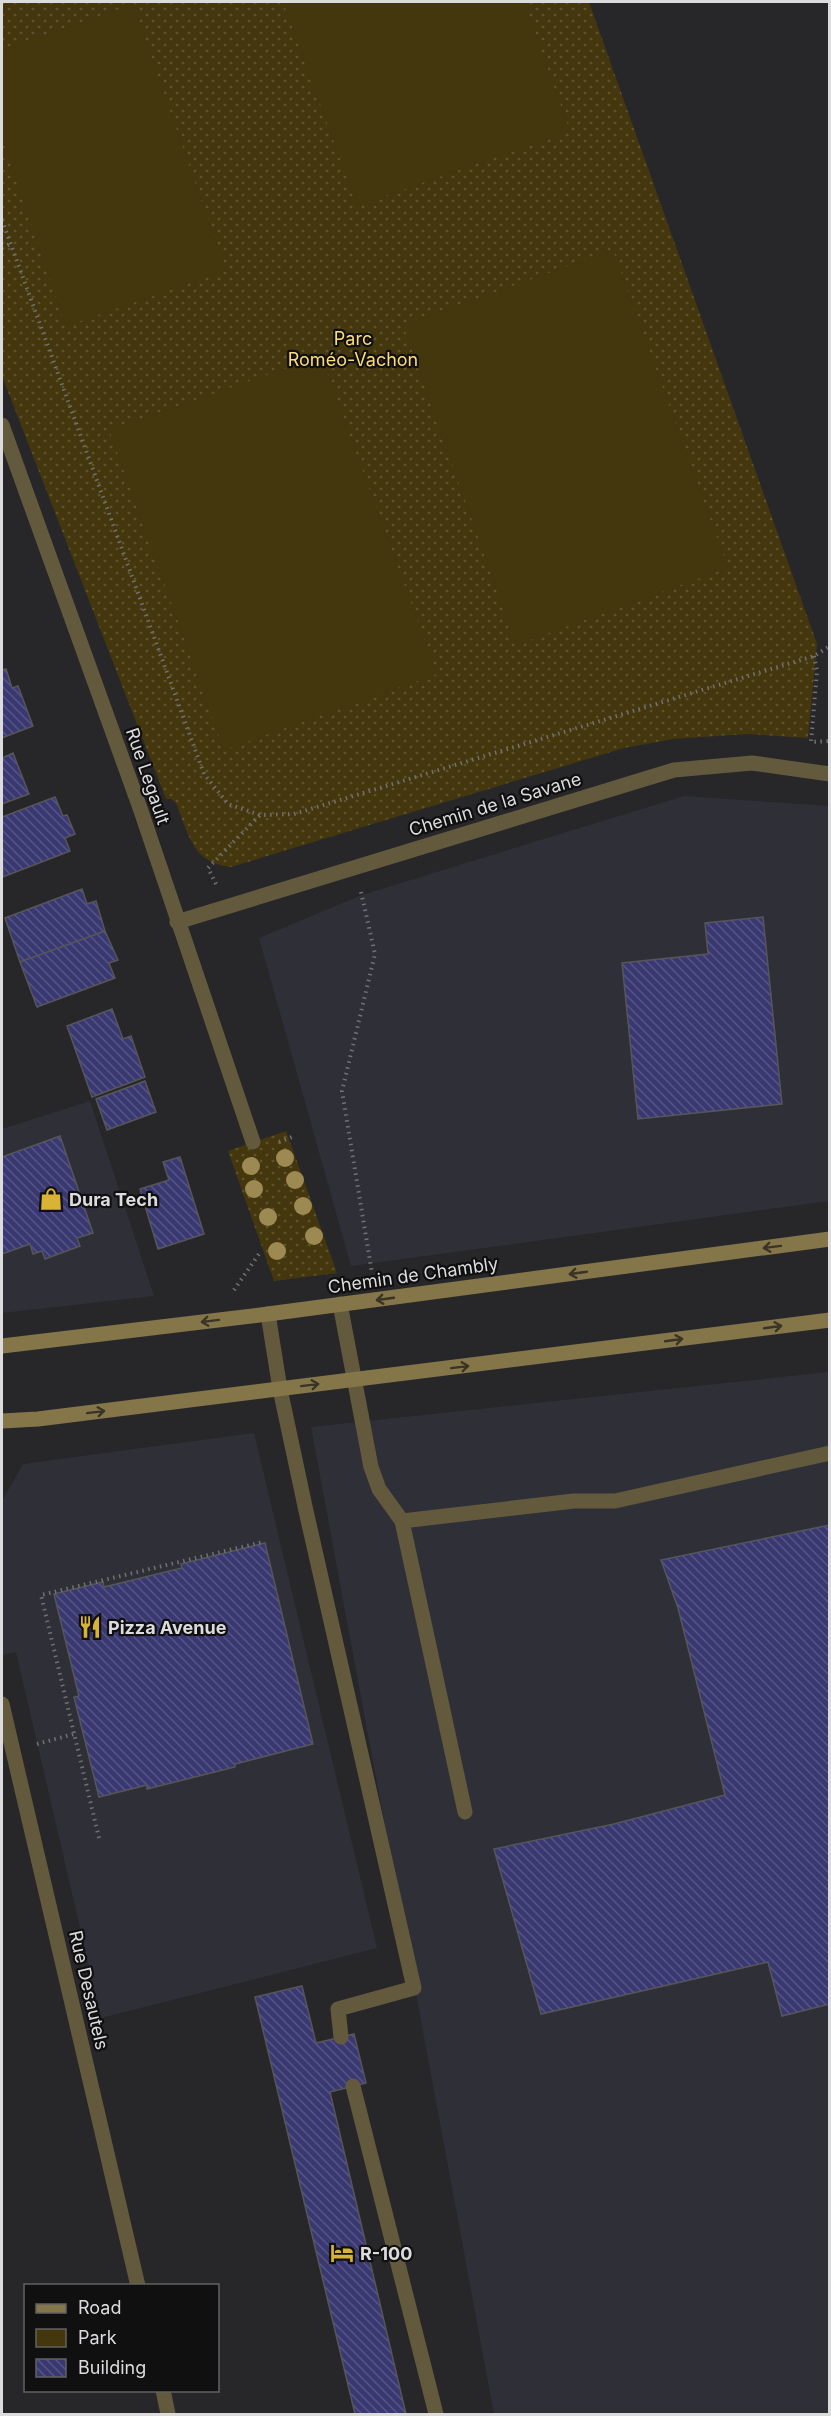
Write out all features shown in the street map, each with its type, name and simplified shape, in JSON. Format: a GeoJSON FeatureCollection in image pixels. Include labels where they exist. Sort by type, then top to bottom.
{"type":"FeatureCollection","features":[{"type":"Feature","properties":{"kind":"main road","name":"Chemin de Chambly"},"geometry":{"type":"LineString","coordinates":[[2,1346],[268,1314],[830,1239]]}},
{"type":"Feature","properties":{"kind":"main road"},"geometry":{"type":"LineString","coordinates":[[2,1420],[38,1419],[830,1320]]}},
{"type":"Feature","properties":{"kind":"street","name":"Rue Legault"},"geometry":{"type":"LineString","coordinates":[[2,425],[140,808],[177,922],[254,1142]]}},
{"type":"Feature","properties":{"kind":"street","name":"Chemin de la Savane"},"geometry":{"type":"LineString","coordinates":[[177,922],[674,770],[752,762],[830,774]]}},
{"type":"Feature","properties":{"kind":"street"},"geometry":{"type":"LineString","coordinates":[[340,1304],[371,1467],[379,1489],[402,1521],[465,1812]]}},
{"type":"Feature","properties":{"kind":"street"},"geometry":{"type":"LineString","coordinates":[[268,1314],[280,1389],[308,1523],[414,1988],[338,2009],[341,2037]]}},
{"type":"Feature","properties":{"kind":"street"},"geometry":{"type":"LineString","coordinates":[[402,1521],[574,1501],[615,1502],[830,1453]]}},
{"type":"Feature","properties":{"kind":"street","name":"Rue Desautels"},"geometry":{"type":"LineString","coordinates":[[2,1704],[138,2284]]}},
{"type":"Feature","properties":{"kind":"street"},"geometry":{"type":"LineString","coordinates":[[353,2086],[436,2415]]}},
{"type":"Feature","properties":{"kind":"street"},"geometry":{"type":"LineString","coordinates":[[163,2392],[168,2415]]}},
{"type":"Feature","properties":{"kind":"path"},"geometry":{"type":"LineString","coordinates":[[2,220],[204,774],[228,804],[260,815],[294,814],[814,656],[830,646]]}},
{"type":"Feature","properties":{"kind":"path"},"geometry":{"type":"LineString","coordinates":[[2,248],[10,244]]}},
{"type":"Feature","properties":{"kind":"path"},"geometry":{"type":"LineString","coordinates":[[814,656],[817,671],[812,742],[830,741]]}},
{"type":"Feature","properties":{"kind":"path"},"geometry":{"type":"LineString","coordinates":[[208,867],[260,815]]}},
{"type":"Feature","properties":{"kind":"path"},"geometry":{"type":"LineString","coordinates":[[362,895],[375,954],[342,1091],[375,1300]]}},
{"type":"Feature","properties":{"kind":"path"},"geometry":{"type":"LineString","coordinates":[[233,1291],[261,1251]]}},
{"type":"Feature","properties":{"kind":"path"},"geometry":{"type":"LineString","coordinates":[[99,1838],[41,1595],[263,1542]]}},
{"type":"Feature","properties":{"kind":"path"},"geometry":{"type":"LineString","coordinates":[[37,1744],[74,1734]]}},
{"type":"Feature","properties":{"kind":"shaded area"},"geometry":{"type":"Polygon","coordinates":[[[684,796],[829,806],[829,1201],[351,1266],[259,938],[362,895],[684,796]]]}},
{"type":"Feature","properties":{"kind":"shaded area"},"geometry":{"type":"Polygon","coordinates":[[[90,1101],[154,1296],[2,1313],[2,1129],[90,1101]]]}},
{"type":"Feature","properties":{"kind":"shaded area"},"geometry":{"type":"Polygon","coordinates":[[[829,1372],[829,2414],[494,2414],[311,1427],[829,1372]]]}},
{"type":"Feature","properties":{"kind":"shaded area"},"geometry":{"type":"Polygon","coordinates":[[[254,1433],[377,1948],[101,2018],[16,1652],[2,1655],[2,1501],[23,1464],[254,1433]]]}},
{"type":"Feature","properties":{"kind":"green space","name":"Parc Roméo-Vachon"},"geometry":{"type":"Polygon","coordinates":[[[2,2],[589,2],[817,644],[808,738],[747,734],[673,739],[624,748],[231,867],[208,860],[200,853],[189,836],[176,803],[171,799],[166,799],[2,376],[2,2]]]}},
{"type":"Feature","properties":{"kind":"green space"},"geometry":{"type":"Polygon","coordinates":[[[283,2],[524,2],[570,131],[357,206],[283,2]]]}},
{"type":"Feature","properties":{"kind":"green space"},"geometry":{"type":"Polygon","coordinates":[[[133,4],[226,271],[66,326],[2,137],[2,50],[133,4]]]}},
{"type":"Feature","properties":{"kind":"green space"},"geometry":{"type":"Polygon","coordinates":[[[613,250],[728,568],[516,645],[403,325],[613,250]]]}},
{"type":"Feature","properties":{"kind":"green space"},"geometry":{"type":"Polygon","coordinates":[[[321,356],[437,674],[224,750],[109,430],[321,356]]]}},
{"type":"Feature","properties":{"kind":"green space"},"geometry":{"type":"Polygon","coordinates":[[[286,1131],[337,1273],[274,1281],[228,1151],[286,1131]]]}},
{"type":"Feature","properties":{"kind":"building"},"geometry":{"type":"Polygon","coordinates":[[[6,669],[12,688],[18,686],[33,726],[2,738],[2,670],[6,669]]]}},
{"type":"Feature","properties":{"kind":"building"},"geometry":{"type":"Polygon","coordinates":[[[13,753],[29,794],[2,804],[2,758],[13,753]]]}},
{"type":"Feature","properties":{"kind":"building"},"geometry":{"type":"Polygon","coordinates":[[[55,797],[63,816],[67,815],[75,834],[65,838],[70,851],[3,877],[2,817],[55,797]]]}},
{"type":"Feature","properties":{"kind":"building"},"geometry":{"type":"Polygon","coordinates":[[[82,889],[87,904],[96,901],[105,931],[20,962],[5,918],[82,889]]]}},
{"type":"Feature","properties":{"kind":"building"},"geometry":{"type":"Polygon","coordinates":[[[763,917],[782,1104],[638,1119],[622,963],[708,954],[705,923],[763,917]]]}},
{"type":"Feature","properties":{"kind":"building"},"geometry":{"type":"Polygon","coordinates":[[[105,931],[118,960],[109,963],[115,978],[37,1007],[20,962],[105,931]]]}},
{"type":"Feature","properties":{"kind":"building"},"geometry":{"type":"Polygon","coordinates":[[[112,1009],[123,1039],[131,1036],[145,1077],[92,1097],[67,1026],[112,1009]]]}},
{"type":"Feature","properties":{"kind":"building"},"geometry":{"type":"Polygon","coordinates":[[[145,1081],[156,1112],[107,1130],[96,1099],[145,1081]]]}},
{"type":"Feature","properties":{"kind":"building"},"geometry":{"type":"Polygon","coordinates":[[[60,1136],[93,1233],[77,1238],[80,1246],[45,1259],[42,1251],[33,1254],[30,1244],[2,1254],[2,1157],[60,1136]]]}},
{"type":"Feature","properties":{"kind":"building"},"geometry":{"type":"Polygon","coordinates":[[[180,1157],[204,1234],[158,1249],[140,1189],[169,1180],[163,1162],[180,1157]]]}},
{"type":"Feature","properties":{"kind":"building"},"geometry":{"type":"Polygon","coordinates":[[[830,1525],[830,2004],[782,2016],[768,1962],[541,2014],[494,1849],[614,1824],[725,1795],[678,1608],[661,1560],[830,1525]]]}},
{"type":"Feature","properties":{"kind":"building"},"geometry":{"type":"Polygon","coordinates":[[[265,1543],[313,1744],[147,1789],[147,1785],[99,1797],[74,1697],[79,1696],[54,1594],[103,1582],[104,1587],[182,1568],[181,1564],[265,1543]]]}},
{"type":"Feature","properties":{"kind":"building","name":"R-100"},"geometry":{"type":"Polygon","coordinates":[[[302,1986],[316,2043],[354,2034],[366,2083],[330,2092],[406,2414],[355,2414],[255,1997],[302,1986]]]}},
{"type":"Feature","properties":{"kind":"place","name":"Dura Tech"},"geometry":{"type":"Point","coordinates":[51,1199]}},
{"type":"Feature","properties":{"kind":"place","name":"Pizza Avenue"},"geometry":{"type":"Point","coordinates":[90,1627]}},
{"type":"Feature","properties":{"kind":"place","name":"R-100"},"geometry":{"type":"Point","coordinates":[342,2253]}}]}
